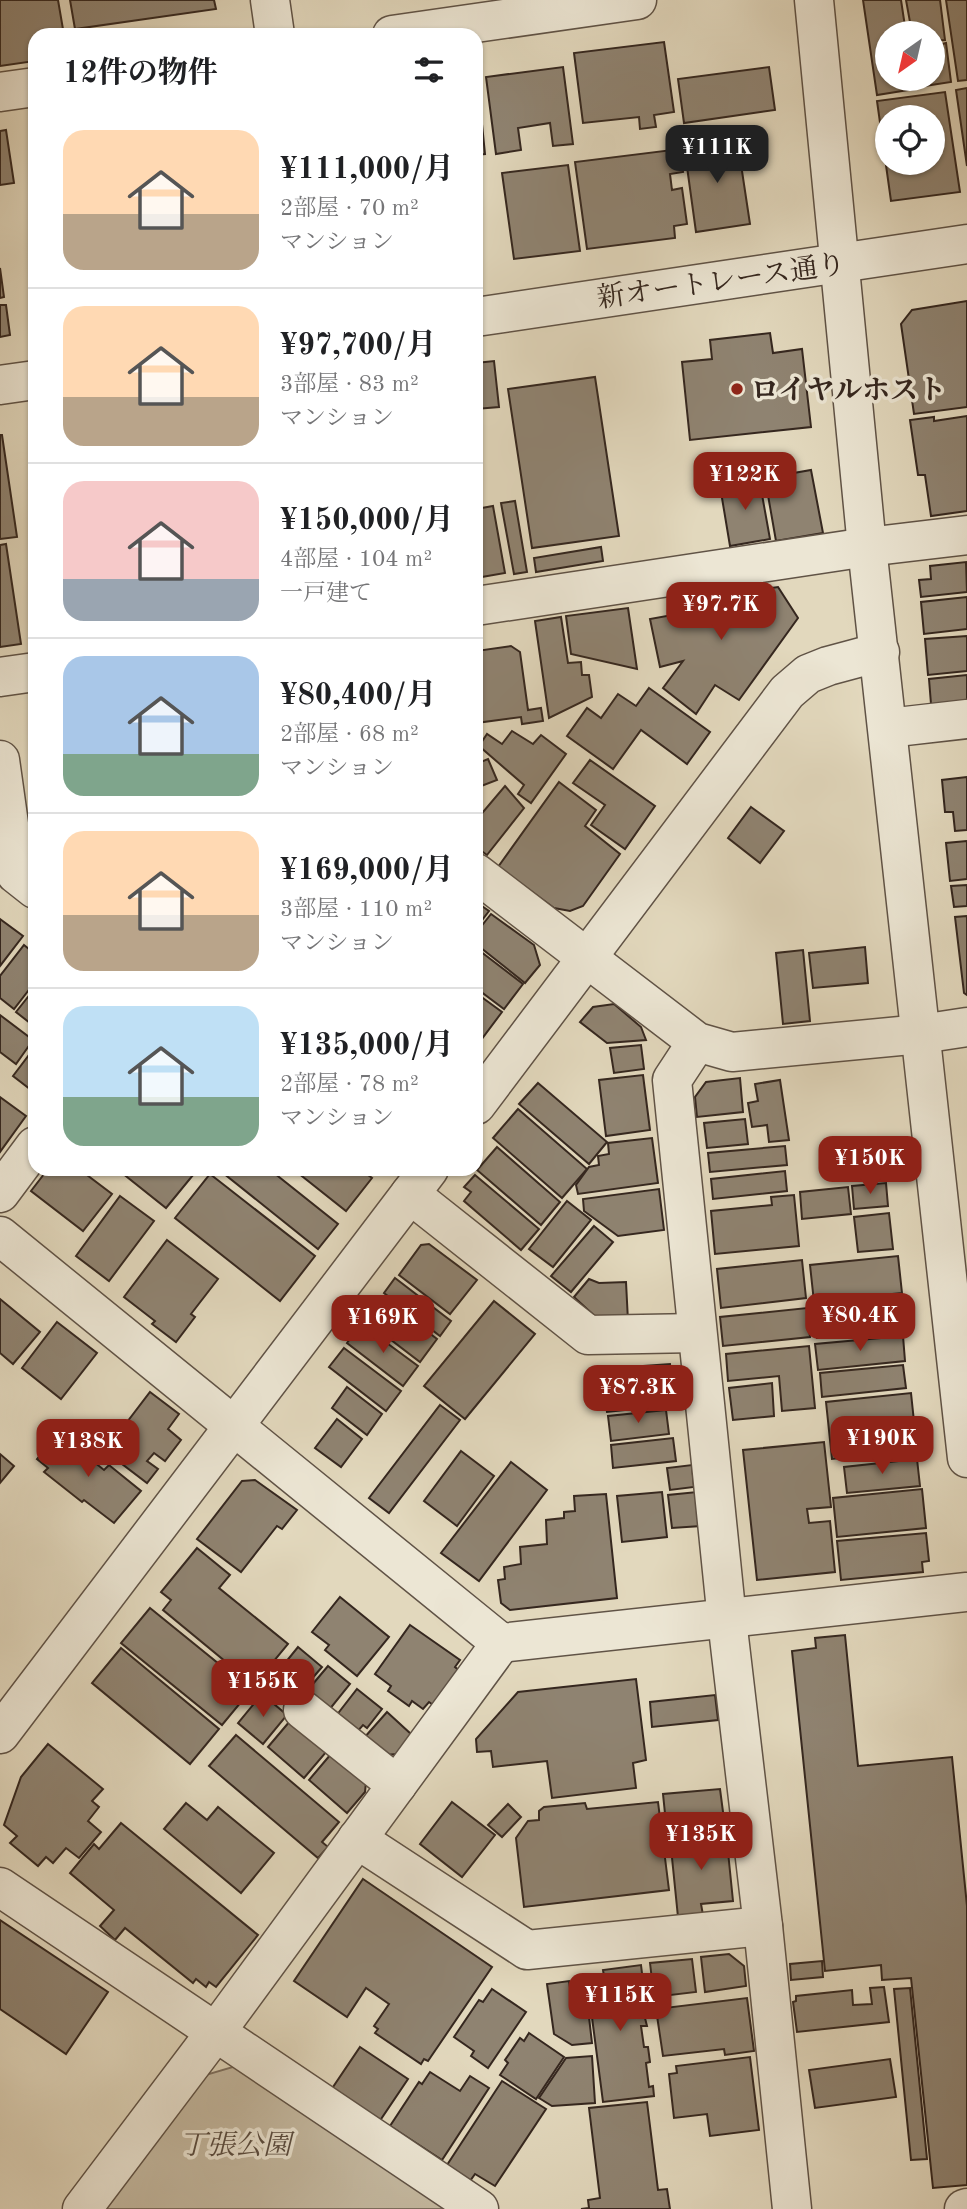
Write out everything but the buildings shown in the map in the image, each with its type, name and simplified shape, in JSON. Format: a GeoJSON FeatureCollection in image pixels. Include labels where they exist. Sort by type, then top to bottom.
{"type":"FeatureCollection","features":[{"type":"Feature","properties":{"kind":"street"},"geometry":{"type":"LineString","coordinates":[[270,0],[274,28]]}},
{"type":"Feature","properties":{"kind":"street"},"geometry":{"type":"LineString","coordinates":[[428,28],[530,8],[637,0]]}},
{"type":"Feature","properties":{"kind":"street"},"geometry":{"type":"LineString","coordinates":[[814,0],[867,547],[967,1458]]}},
{"type":"Feature","properties":{"kind":"street"},"geometry":{"type":"LineString","coordinates":[[0,92],[28,88]]}},
{"type":"Feature","properties":{"kind":"street","name":"新オートレース通り"},"geometry":{"type":"LineString","coordinates":[[483,316],[967,244]]}},
{"type":"Feature","properties":{"kind":"street"},"geometry":{"type":"LineString","coordinates":[[0,385],[28,381]]}},
{"type":"Feature","properties":{"kind":"street"},"geometry":{"type":"LineString","coordinates":[[483,605],[867,547],[967,535]]}},
{"type":"Feature","properties":{"kind":"street"},"geometry":{"type":"LineString","coordinates":[[483,1096],[787,692],[808,674],[880,652]]}},
{"type":"Feature","properties":{"kind":"street"},"geometry":{"type":"LineString","coordinates":[[0,677],[28,673]]}},
{"type":"Feature","properties":{"kind":"street"},"geometry":{"type":"LineString","coordinates":[[888,728],[967,719]]}},
{"type":"Feature","properties":{"kind":"street"},"geometry":{"type":"LineString","coordinates":[[0,760],[16,874],[28,883]]}},
{"type":"Feature","properties":{"kind":"street"},"geometry":{"type":"LineString","coordinates":[[483,878],[697,1042],[732,1052],[967,1027]]}},
{"type":"Feature","properties":{"kind":"street"},"geometry":{"type":"LineString","coordinates":[[697,1042],[672,1080],[727,1620],[763,1926],[792,2209]]}},
{"type":"Feature","properties":{"kind":"street"},"geometry":{"type":"LineString","coordinates":[[0,1193],[28,1155]]}},
{"type":"Feature","properties":{"kind":"street"},"geometry":{"type":"LineString","coordinates":[[0,1734],[420,1182],[588,1335],[697,1333]]}},
{"type":"Feature","properties":{"kind":"street"},"geometry":{"type":"LineString","coordinates":[[0,1236],[501,1643],[967,1592]]}},
{"type":"Feature","properties":{"kind":"street"},"geometry":{"type":"LineString","coordinates":[[82,2209],[215,2033],[501,1643]]}},
{"type":"Feature","properties":{"kind":"street"},"geometry":{"type":"LineString","coordinates":[[303,1710],[397,1785]]}},
{"type":"Feature","properties":{"kind":"street"},"geometry":{"type":"LineString","coordinates":[[357,1839],[527,1950],[763,1926]]}},
{"type":"Feature","properties":{"kind":"street"},"geometry":{"type":"LineString","coordinates":[[0,1887],[479,2209]]}},
{"type":"Feature","properties":{"kind":"green space","name":"丁張公園"},"geometry":{"type":"Polygon","coordinates":[[[236,2066],[452,2209],[101,2209],[202,2076],[236,2066]]]}},
{"type":"Feature","properties":{"kind":"place","name":"ロイヤルホスト"},"geometry":{"type":"Point","coordinates":[737,389]}}]}
